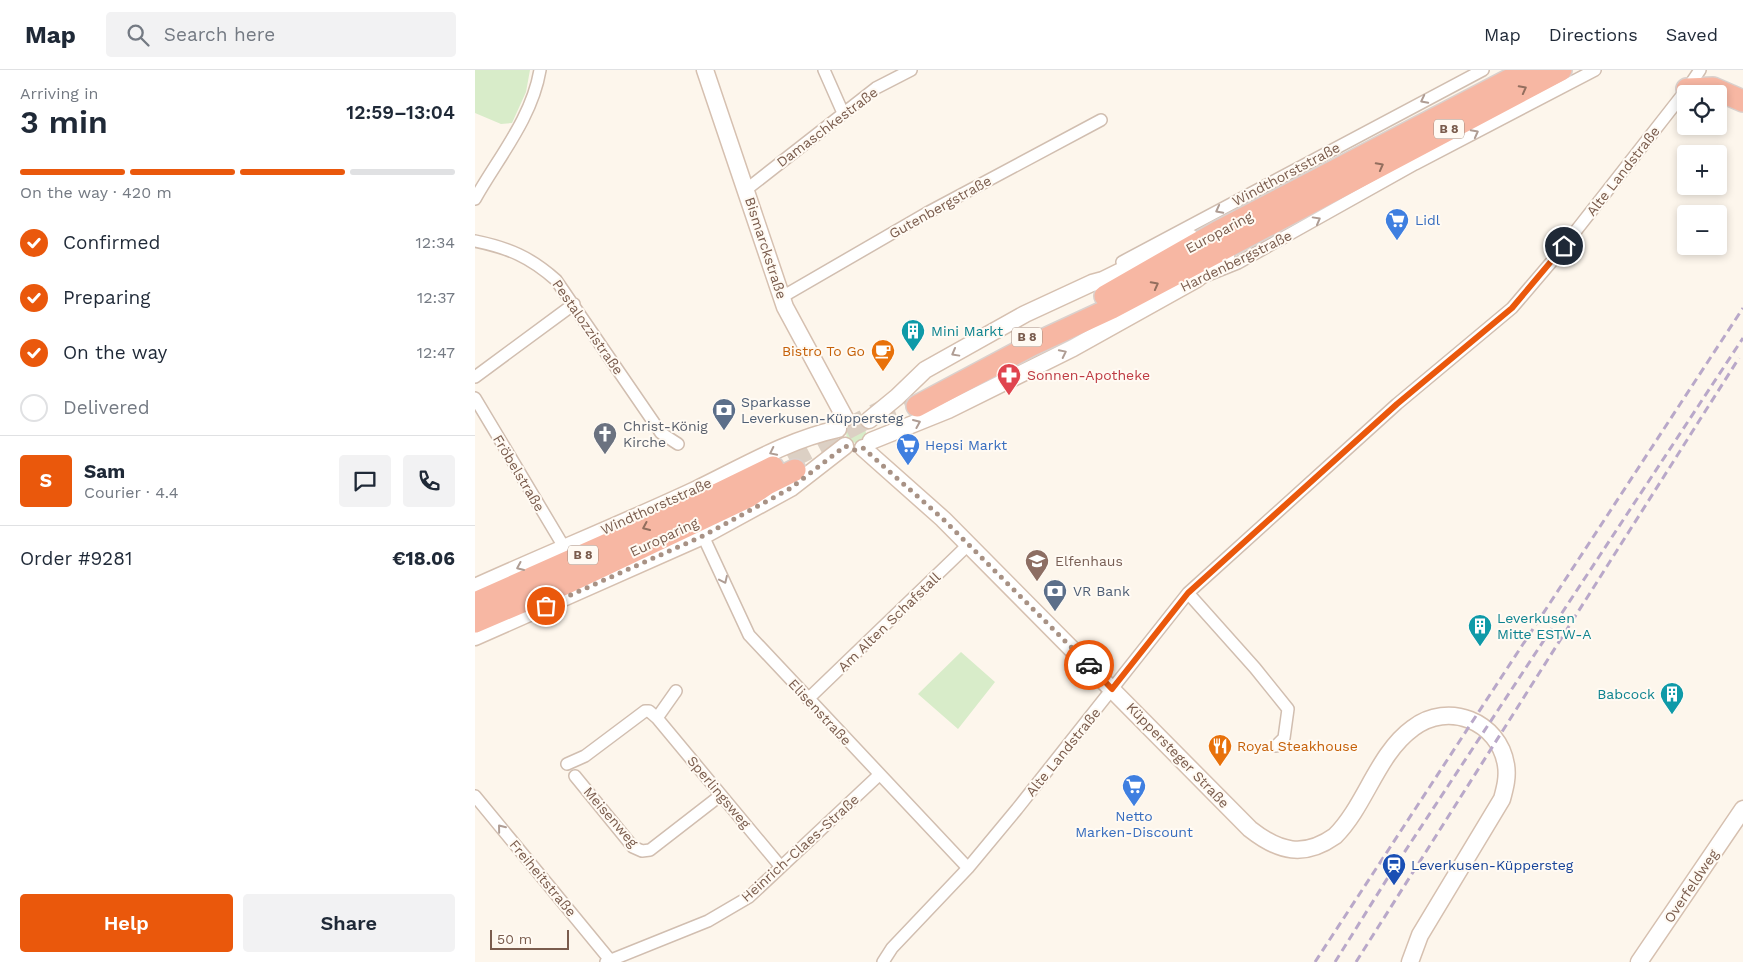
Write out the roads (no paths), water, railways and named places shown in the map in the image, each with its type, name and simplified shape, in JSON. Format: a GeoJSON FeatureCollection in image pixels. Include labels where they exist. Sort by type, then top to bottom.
{"type":"FeatureCollection","features":[{"type":"Feature","properties":{"kind":"highway","name":"Europaring"},"geometry":{"type":"LineString","coordinates":[[1528,70],[1217,232],[915,402],[1112,308],[1561,70]]}},
{"type":"Feature","properties":{"kind":"highway"},"geometry":{"type":"LineString","coordinates":[[1706,70],[1735,96]]}},
{"type":"Feature","properties":{"kind":"highway","name":"Europaring"},"geometry":{"type":"LineString","coordinates":[[475,603],[792,464],[748,497],[567,584],[475,622]]}},
{"type":"Feature","properties":{"kind":"main road","name":"Bismarckstraße"},"geometry":{"type":"LineString","coordinates":[[705,70],[747,189],[782,297],[842,423]]}},
{"type":"Feature","properties":{"kind":"main road","name":"Windthorststraße"},"geometry":{"type":"LineString","coordinates":[[869,420],[925,370],[1025,314],[1092,282],[1103,280],[1199,233],[1217,232]]}},
{"type":"Feature","properties":{"kind":"main road","name":"Europaring"},"geometry":{"type":"LineString","coordinates":[[1195,280],[1213,265],[1241,248],[1251,234]]}},
{"type":"Feature","properties":{"kind":"main road","name":"Hardenbergstraße"},"geometry":{"type":"LineString","coordinates":[[867,444],[925,420],[1073,348],[1195,280]]}},
{"type":"Feature","properties":{"kind":"main road"},"geometry":{"type":"LineString","coordinates":[[859,415],[869,420],[873,429],[867,444],[855,450],[845,446],[839,440],[842,423],[859,415]]}},
{"type":"Feature","properties":{"kind":"main road","name":"Windthorststraße"},"geometry":{"type":"LineString","coordinates":[[475,587],[693,490],[781,448],[842,423]]}},
{"type":"Feature","properties":{"kind":"main road","name":"Küppersteger Straße"},"geometry":{"type":"LineString","coordinates":[[867,444],[969,544],[1250,830],[1271,844],[1288,849],[1315,848],[1335,836],[1395,746],[1410,730],[1431,718],[1458,716],[1475,721],[1494,737],[1504,757],[1506,782],[1496,812],[1420,935],[1410,962]]}},
{"type":"Feature","properties":{"kind":"main road"},"geometry":{"type":"LineString","coordinates":[[475,637],[703,536],[791,488],[845,446]]}},
{"type":"Feature","properties":{"kind":"main road","name":"Overfeldweg"},"geometry":{"type":"LineString","coordinates":[[1639,962],[1743,809]]}},
{"type":"Feature","properties":{"kind":"street"},"geometry":{"type":"LineString","coordinates":[[475,199],[526,113],[538,83],[540,70]]}},
{"type":"Feature","properties":{"kind":"street"},"geometry":{"type":"LineString","coordinates":[[824,70],[843,113]]}},
{"type":"Feature","properties":{"kind":"street","name":"Damaschkestraße"},"geometry":{"type":"LineString","coordinates":[[747,189],[876,88],[911,70]]}},
{"type":"Feature","properties":{"kind":"street","name":"Windthorststraße"},"geometry":{"type":"LineString","coordinates":[[1092,282],[1100,274],[1122,262],[1483,70]]}},
{"type":"Feature","properties":{"kind":"street","name":"Hardenbergstraße"},"geometry":{"type":"LineString","coordinates":[[1195,280],[1238,262],[1415,164],[1595,70]]}},
{"type":"Feature","properties":{"kind":"street","name":"Alte Landstraße"},"geometry":{"type":"LineString","coordinates":[[1690,85],[1700,70]]}},
{"type":"Feature","properties":{"kind":"street","name":"Alte Landstraße"},"geometry":{"type":"LineString","coordinates":[[883,962],[924,912],[968,868],[1188,593],[1397,404],[1512,308],[1559,252],[1677,102]]}},
{"type":"Feature","properties":{"kind":"street","name":"Gutenbergstraße"},"geometry":{"type":"LineString","coordinates":[[782,297],[927,213],[1101,120]]}},
{"type":"Feature","properties":{"kind":"street","name":"Pestalozzistraße"},"geometry":{"type":"LineString","coordinates":[[475,241],[524,255],[537,263],[556,280],[661,432],[678,444]]}},
{"type":"Feature","properties":{"kind":"street"},"geometry":{"type":"LineString","coordinates":[[475,376],[574,304]]}},
{"type":"Feature","properties":{"kind":"street","name":"Fröbelstraße"},"geometry":{"type":"LineString","coordinates":[[475,398],[564,547]]}},
{"type":"Feature","properties":{"kind":"street","name":"Elisenstraße"},"geometry":{"type":"LineString","coordinates":[[703,536],[749,635],[968,868]]}},
{"type":"Feature","properties":{"kind":"street","name":"Am Alten Schafstall"},"geometry":{"type":"LineString","coordinates":[[808,699],[969,544]]}},
{"type":"Feature","properties":{"kind":"street"},"geometry":{"type":"LineString","coordinates":[[1188,593],[1252,664],[1288,709],[1284,738],[1276,746]]}},
{"type":"Feature","properties":{"kind":"street"},"geometry":{"type":"LineString","coordinates":[[567,764],[585,756],[645,711],[653,714],[676,691]]}},
{"type":"Feature","properties":{"kind":"street","name":"Sperlingsweg"},"geometry":{"type":"LineString","coordinates":[[653,714],[781,866]]}},
{"type":"Feature","properties":{"kind":"street","name":"Heinrich-Claes-Straße"},"geometry":{"type":"LineString","coordinates":[[608,961],[708,922],[726,912],[749,896],[879,774]]}},
{"type":"Feature","properties":{"kind":"street","name":"Meisenweg"},"geometry":{"type":"LineString","coordinates":[[575,776],[633,847],[642,851],[650,850],[721,795]]}},
{"type":"Feature","properties":{"kind":"street","name":"Freiheitstraße"},"geometry":{"type":"LineString","coordinates":[[475,796],[608,961]]}},
{"type":"Feature","properties":{"kind":"tunnel"},"geometry":{"type":"LineString","coordinates":[[789,459],[889,407],[913,398]]}},
{"type":"Feature","properties":{"kind":"railway"},"geometry":{"type":"LineString","coordinates":[[1315,962],[1743,308]]}},
{"type":"Feature","properties":{"kind":"railway"},"geometry":{"type":"LineString","coordinates":[[1335,962],[1392,871],[1743,338]]}},
{"type":"Feature","properties":{"kind":"railway"},"geometry":{"type":"LineString","coordinates":[[1356,962],[1739,358]]}},
{"type":"Feature","properties":{"kind":"place","name":"Lidl"},"geometry":{"type":"Point","coordinates":[1397,241]}},
{"type":"Feature","properties":{"kind":"place","name":"Mini Markt"},"geometry":{"type":"Point","coordinates":[913,352]}},
{"type":"Feature","properties":{"kind":"place","name":"Bistro To Go"},"geometry":{"type":"Point","coordinates":[883,372]}},
{"type":"Feature","properties":{"kind":"place","name":"Sonnen-Apotheke"},"geometry":{"type":"Point","coordinates":[1009,396]}},
{"type":"Feature","properties":{"kind":"place","name":"Sparkasse Leverkusen-Küppersteg"},"geometry":{"type":"Point","coordinates":[724,431]}},
{"type":"Feature","properties":{"kind":"place","name":"Christ-König Kirche"},"geometry":{"type":"Point","coordinates":[605,455]}},
{"type":"Feature","properties":{"kind":"place","name":"Hepsi Markt"},"geometry":{"type":"Point","coordinates":[908,466]}},
{"type":"Feature","properties":{"kind":"place","name":"Elfenhaus"},"geometry":{"type":"Point","coordinates":[1037,582]}},
{"type":"Feature","properties":{"kind":"place","name":"VR Bank"},"geometry":{"type":"Point","coordinates":[1055,612]}},
{"type":"Feature","properties":{"kind":"place","name":"Leverkusen Mitte ESTW-A"},"geometry":{"type":"Point","coordinates":[1480,647]}},
{"type":"Feature","properties":{"kind":"place","name":"Babcock"},"geometry":{"type":"Point","coordinates":[1672,715]}},
{"type":"Feature","properties":{"kind":"place","name":"Royal Steakhouse"},"geometry":{"type":"Point","coordinates":[1220,767]}},
{"type":"Feature","properties":{"kind":"place","name":"Netto Marken-Discount"},"geometry":{"type":"Point","coordinates":[1134,807]}},
{"type":"Feature","properties":{"kind":"place","name":"Leverkusen-Küppersteg"},"geometry":{"type":"Point","coordinates":[1394,886]}}]}
